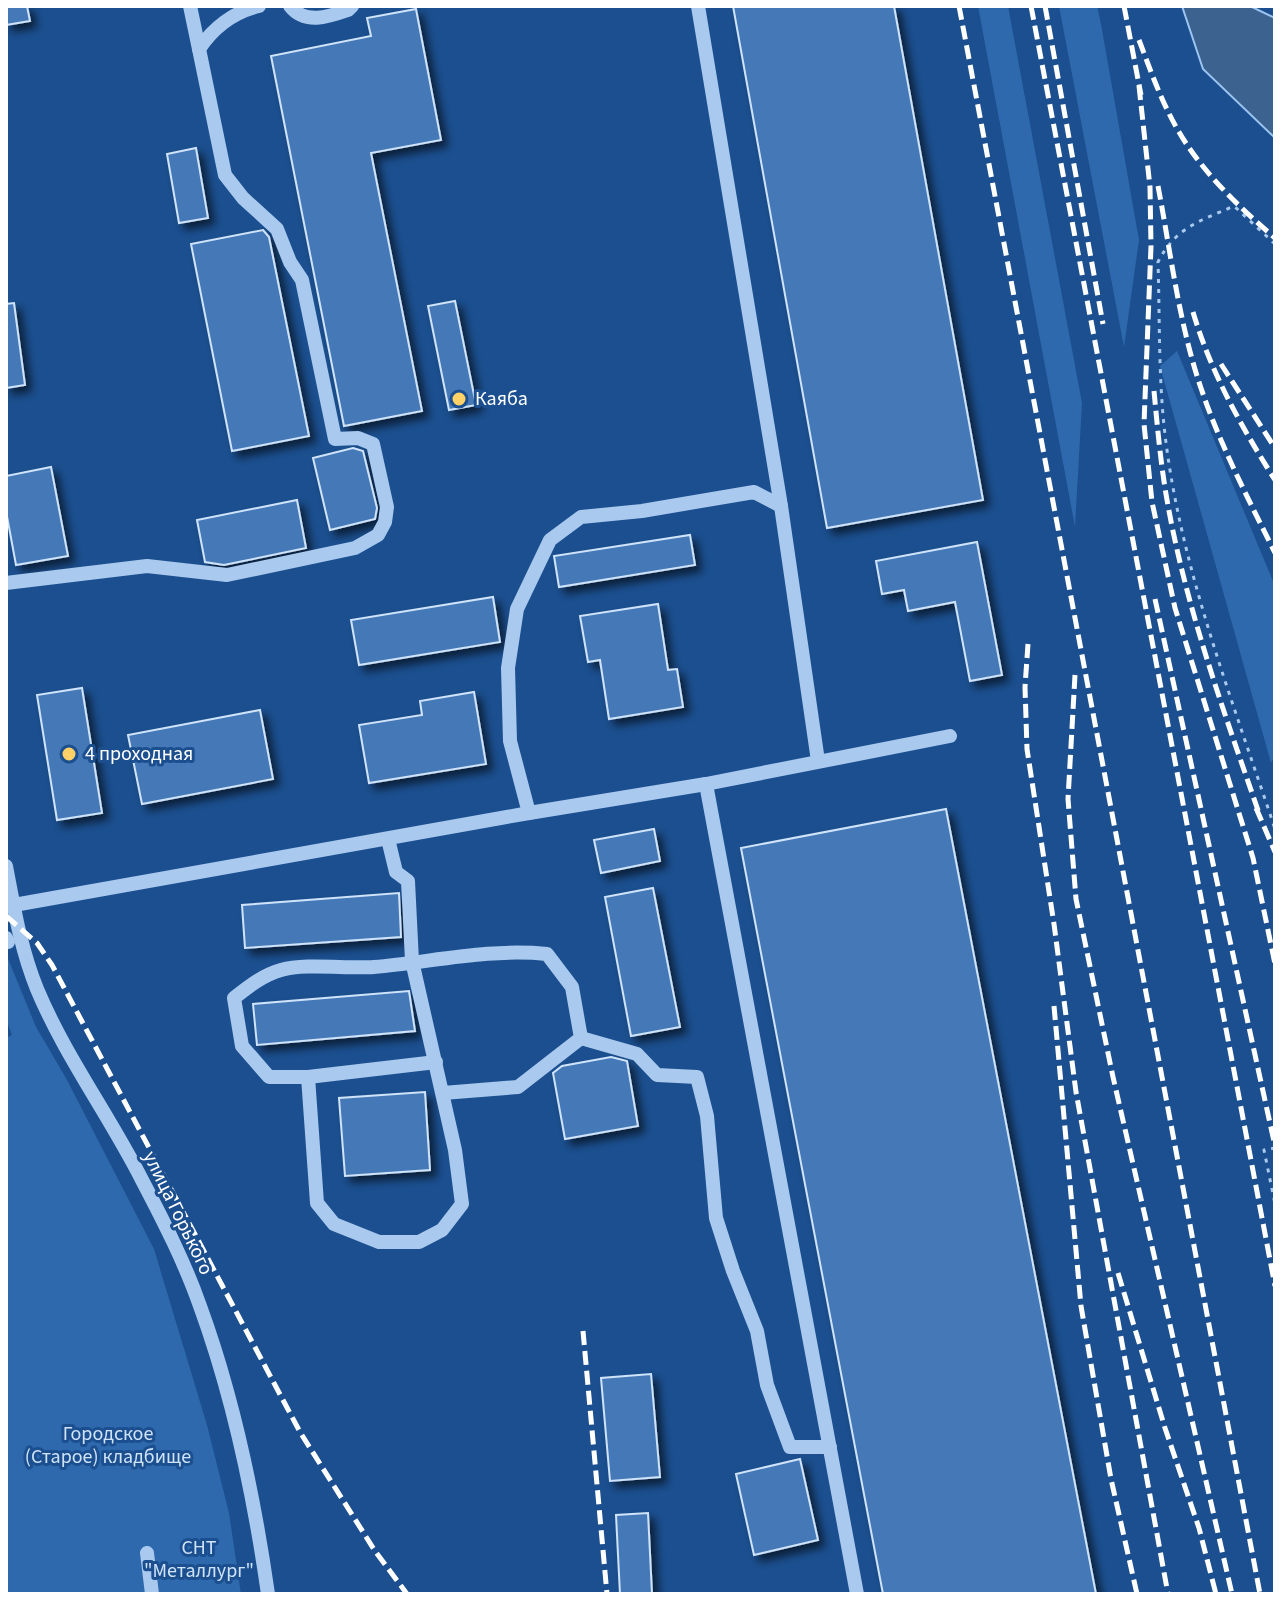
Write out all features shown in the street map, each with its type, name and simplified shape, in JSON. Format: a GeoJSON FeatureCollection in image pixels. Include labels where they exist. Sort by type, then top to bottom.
{"type":"FeatureCollection","features":[{"type":"Feature","properties":{"kind":"street"},"geometry":{"type":"LineString","coordinates":[[6,583],[147,566],[227,575],[355,548],[378,535],[385,522],[387,507],[373,444],[358,438],[335,439],[302,280],[290,262],[277,229],[243,198],[225,175],[190,6]]}},
{"type":"Feature","properties":{"kind":"street"},"geometry":{"type":"LineString","coordinates":[[199,49],[210,33],[244,9],[259,6]]}},
{"type":"Feature","properties":{"kind":"street"},"geometry":{"type":"LineString","coordinates":[[290,6],[296,14],[313,19],[348,10],[352,6]]}},
{"type":"Feature","properties":{"kind":"street"},"geometry":{"type":"LineString","coordinates":[[698,6],[781,506],[818,761]]}},
{"type":"Feature","properties":{"kind":"street"},"geometry":{"type":"LineString","coordinates":[[529,813],[510,741],[508,668],[517,609],[550,540],[581,517],[642,511],[754,492],[781,506]]}},
{"type":"Feature","properties":{"kind":"street"},"geometry":{"type":"LineString","coordinates":[[14,905],[706,784],[950,736]]}},
{"type":"Feature","properties":{"kind":"street"},"geometry":{"type":"LineString","coordinates":[[706,784],[857,1594]]}},
{"type":"Feature","properties":{"kind":"street"},"geometry":{"type":"LineString","coordinates":[[308,1077],[317,1203],[334,1224],[379,1242],[419,1242],[442,1230],[462,1204],[455,1150],[412,961],[408,881],[396,872],[388,839]]}},
{"type":"Feature","properties":{"kind":"street","name":"улица Горького"},"geometry":{"type":"LineString","coordinates":[[6,866],[14,905],[10,940],[62,1042],[142,1179],[200,1304],[237,1423],[268,1594]]}},
{"type":"Feature","properties":{"kind":"street"},"geometry":{"type":"LineString","coordinates":[[436,1062],[308,1077],[269,1077],[242,1046],[234,998],[254,982],[283,969],[375,967],[516,951],[547,954],[572,987],[581,1038]]}},
{"type":"Feature","properties":{"kind":"street"},"geometry":{"type":"LineString","coordinates":[[581,1038],[637,1054],[657,1075],[697,1077],[707,1116],[716,1218],[757,1331],[767,1385],[790,1447],[830,1447]]}},
{"type":"Feature","properties":{"kind":"street"},"geometry":{"type":"LineString","coordinates":[[443,1093],[518,1087],[581,1038]]}},
{"type":"Feature","properties":{"kind":"street"},"geometry":{"type":"LineString","coordinates":[[147,1553],[152,1594]]}},
{"type":"Feature","properties":{"kind":"path"},"geometry":{"type":"LineString","coordinates":[[1275,244],[1234,206],[1184,228],[1167,246],[1158,262],[1166,448],[1182,532],[1230,695],[1275,829]]}},
{"type":"Feature","properties":{"kind":"path"},"geometry":{"type":"LineString","coordinates":[[1275,1148],[1264,1150],[1275,1204]]}},
{"type":"Feature","properties":{"kind":"green space"},"geometry":{"type":"Polygon","coordinates":[[[978,6],[1008,6],[1082,403],[1075,527],[978,6]]]}},
{"type":"Feature","properties":{"kind":"green space"},"geometry":{"type":"Polygon","coordinates":[[[1059,6],[1097,6],[1101,24],[1139,240],[1124,347],[1059,6]]]}},
{"type":"Feature","properties":{"kind":"green space"},"geometry":{"type":"Polygon","coordinates":[[[1177,351],[1275,586],[1275,755],[1271,763],[1160,366],[1177,351]]]}},
{"type":"Feature","properties":{"kind":"green space","name":"Городское (Старое) кладбище"},"geometry":{"type":"Polygon","coordinates":[[[7,956],[36,1027],[66,1078],[154,1249],[207,1425],[229,1513],[241,1594],[6,1594],[6,1038],[12,1035],[6,1019],[7,956]]]}},
{"type":"Feature","properties":{"kind":"shaded area"},"geometry":{"type":"Polygon","coordinates":[[[1182,6],[1250,6],[1275,18],[1275,138],[1203,69],[1182,6]]]}},
{"type":"Feature","properties":{"kind":"building"},"geometry":{"type":"Polygon","coordinates":[[[6,6],[27,6],[30,21],[6,25],[6,6]]]}},
{"type":"Feature","properties":{"kind":"building"},"geometry":{"type":"Polygon","coordinates":[[[733,6],[894,6],[983,500],[827,528],[733,6]]]}},
{"type":"Feature","properties":{"kind":"building"},"geometry":{"type":"Polygon","coordinates":[[[416,9],[441,140],[371,153],[422,411],[344,426],[271,56],[371,36],[367,18],[416,9]]]}},
{"type":"Feature","properties":{"kind":"building"},"geometry":{"type":"Polygon","coordinates":[[[196,148],[208,218],[179,223],[167,154],[196,148]]]}},
{"type":"Feature","properties":{"kind":"building"},"geometry":{"type":"Polygon","coordinates":[[[263,230],[269,237],[309,436],[232,451],[191,244],[263,230]]]}},
{"type":"Feature","properties":{"kind":"building"},"geometry":{"type":"Polygon","coordinates":[[[455,301],[476,405],[449,410],[428,306],[455,301]]]}},
{"type":"Feature","properties":{"kind":"building"},"geometry":{"type":"Polygon","coordinates":[[[14,303],[25,385],[6,388],[6,304],[14,303]]]}},
{"type":"Feature","properties":{"kind":"building"},"geometry":{"type":"Polygon","coordinates":[[[353,448],[363,451],[377,508],[375,519],[330,530],[313,458],[353,448]]]}},
{"type":"Feature","properties":{"kind":"building"},"geometry":{"type":"Polygon","coordinates":[[[51,467],[68,556],[16,565],[6,511],[6,476],[51,467]]]}},
{"type":"Feature","properties":{"kind":"building"},"geometry":{"type":"Polygon","coordinates":[[[297,500],[306,548],[224,565],[205,562],[197,520],[297,500]]]}},
{"type":"Feature","properties":{"kind":"building"},"geometry":{"type":"Polygon","coordinates":[[[690,535],[695,565],[559,587],[554,556],[690,535]]]}},
{"type":"Feature","properties":{"kind":"building"},"geometry":{"type":"Polygon","coordinates":[[[977,542],[1002,675],[970,681],[955,602],[908,611],[904,590],[882,594],[876,561],[977,542]]]}},
{"type":"Feature","properties":{"kind":"building"},"geometry":{"type":"Polygon","coordinates":[[[493,597],[500,642],[359,665],[351,620],[493,597]]]}},
{"type":"Feature","properties":{"kind":"building"},"geometry":{"type":"Polygon","coordinates":[[[658,604],[668,670],[677,669],[683,707],[609,719],[600,660],[588,662],[580,616],[658,604]]]}},
{"type":"Feature","properties":{"kind":"building","name":"4 проходная"},"geometry":{"type":"Polygon","coordinates":[[[82,688],[102,813],[57,820],[37,695],[82,688]]]}},
{"type":"Feature","properties":{"kind":"building"},"geometry":{"type":"Polygon","coordinates":[[[474,692],[486,764],[369,783],[359,725],[422,715],[420,701],[474,692]]]}},
{"type":"Feature","properties":{"kind":"building"},"geometry":{"type":"Polygon","coordinates":[[[260,710],[273,779],[142,804],[128,735],[260,710]]]}},
{"type":"Feature","properties":{"kind":"building"},"geometry":{"type":"Polygon","coordinates":[[[946,809],[1096,1594],[883,1594],[741,848],[946,809]]]}},
{"type":"Feature","properties":{"kind":"building"},"geometry":{"type":"Polygon","coordinates":[[[654,829],[660,861],[601,873],[594,840],[654,829]]]}},
{"type":"Feature","properties":{"kind":"building"},"geometry":{"type":"Polygon","coordinates":[[[653,888],[680,1027],[631,1036],[605,897],[653,888]]]}},
{"type":"Feature","properties":{"kind":"building"},"geometry":{"type":"Polygon","coordinates":[[[399,893],[401,937],[245,948],[242,905],[399,893]]]}},
{"type":"Feature","properties":{"kind":"building"},"geometry":{"type":"Polygon","coordinates":[[[409,991],[415,1031],[257,1045],[253,1004],[409,991]]]}},
{"type":"Feature","properties":{"kind":"building"},"geometry":{"type":"Polygon","coordinates":[[[611,1057],[627,1061],[638,1126],[565,1139],[553,1073],[562,1066],[611,1057]]]}},
{"type":"Feature","properties":{"kind":"building"},"geometry":{"type":"Polygon","coordinates":[[[425,1092],[430,1170],[345,1176],[339,1098],[425,1092]]]}},
{"type":"Feature","properties":{"kind":"building"},"geometry":{"type":"Polygon","coordinates":[[[651,1374],[660,1477],[610,1481],[601,1378],[651,1374]]]}},
{"type":"Feature","properties":{"kind":"building"},"geometry":{"type":"Polygon","coordinates":[[[800,1459],[818,1540],[754,1555],[736,1474],[800,1459]]]}},
{"type":"Feature","properties":{"kind":"building"},"geometry":{"type":"Polygon","coordinates":[[[648,1513],[652,1594],[620,1594],[616,1515],[648,1513]]]}},
{"type":"Feature","properties":{"kind":"railway"},"geometry":{"type":"LineString","coordinates":[[959,6],[1260,1594]]}},
{"type":"Feature","properties":{"kind":"railway"},"geometry":{"type":"LineString","coordinates":[[1031,6],[1275,1286]]}},
{"type":"Feature","properties":{"kind":"railway"},"geometry":{"type":"LineString","coordinates":[[1045,6],[1103,324]]}},
{"type":"Feature","properties":{"kind":"railway"},"geometry":{"type":"LineString","coordinates":[[1124,6],[1141,95]]}},
{"type":"Feature","properties":{"kind":"railway"},"geometry":{"type":"LineString","coordinates":[[1139,40],[1167,110],[1199,162],[1275,238]]}},
{"type":"Feature","properties":{"kind":"railway"},"geometry":{"type":"LineString","coordinates":[[1139,86],[1150,187],[1151,246],[1144,424],[1152,502],[1175,608],[1253,858],[1275,964]]}},
{"type":"Feature","properties":{"kind":"railway"},"geometry":{"type":"LineString","coordinates":[[1158,186],[1181,315],[1194,366],[1227,453],[1275,553]]}},
{"type":"Feature","properties":{"kind":"railway"},"geometry":{"type":"LineString","coordinates":[[1193,312],[1228,399],[1275,480]]}},
{"type":"Feature","properties":{"kind":"railway"},"geometry":{"type":"LineString","coordinates":[[1221,364],[1275,448]]}},
{"type":"Feature","properties":{"kind":"railway"},"geometry":{"type":"LineString","coordinates":[[1154,391],[1165,488],[1182,571],[1205,654],[1260,816]]}},
{"type":"Feature","properties":{"kind":"railway"},"geometry":{"type":"LineString","coordinates":[[1155,599],[1275,1146]]}},
{"type":"Feature","properties":{"kind":"railway"},"geometry":{"type":"LineString","coordinates":[[1028,644],[1025,687],[1027,749],[1076,1092],[1168,1594]]}},
{"type":"Feature","properties":{"kind":"railway"},"geometry":{"type":"LineString","coordinates":[[1075,675],[1068,799],[1076,899],[1113,1077],[1232,1594]]}},
{"type":"Feature","properties":{"kind":"railway"},"geometry":{"type":"LineString","coordinates":[[1256,808],[1275,852]]}},
{"type":"Feature","properties":{"kind":"railway"},"geometry":{"type":"LineString","coordinates":[[6,916],[37,943],[52,965],[300,1432],[375,1551],[407,1594]]}},
{"type":"Feature","properties":{"kind":"railway"},"geometry":{"type":"LineString","coordinates":[[1054,1006],[1081,1306],[1111,1479],[1137,1594]]}},
{"type":"Feature","properties":{"kind":"railway"},"geometry":{"type":"LineString","coordinates":[[1118,1273],[1199,1528],[1216,1594]]}},
{"type":"Feature","properties":{"kind":"railway"},"geometry":{"type":"LineString","coordinates":[[583,1331],[607,1594]]}},
{"type":"Feature","properties":{"kind":"place","name":"Каяба"},"geometry":{"type":"Point","coordinates":[459,399]}},
{"type":"Feature","properties":{"kind":"place","name":"4 проходная"},"geometry":{"type":"Point","coordinates":[69,754]}},
{"type":"Feature","properties":{"kind":"park label","name":"СНТ \"Металлург\""},"geometry":{"type":"Point","coordinates":[199,1560]}}]}
